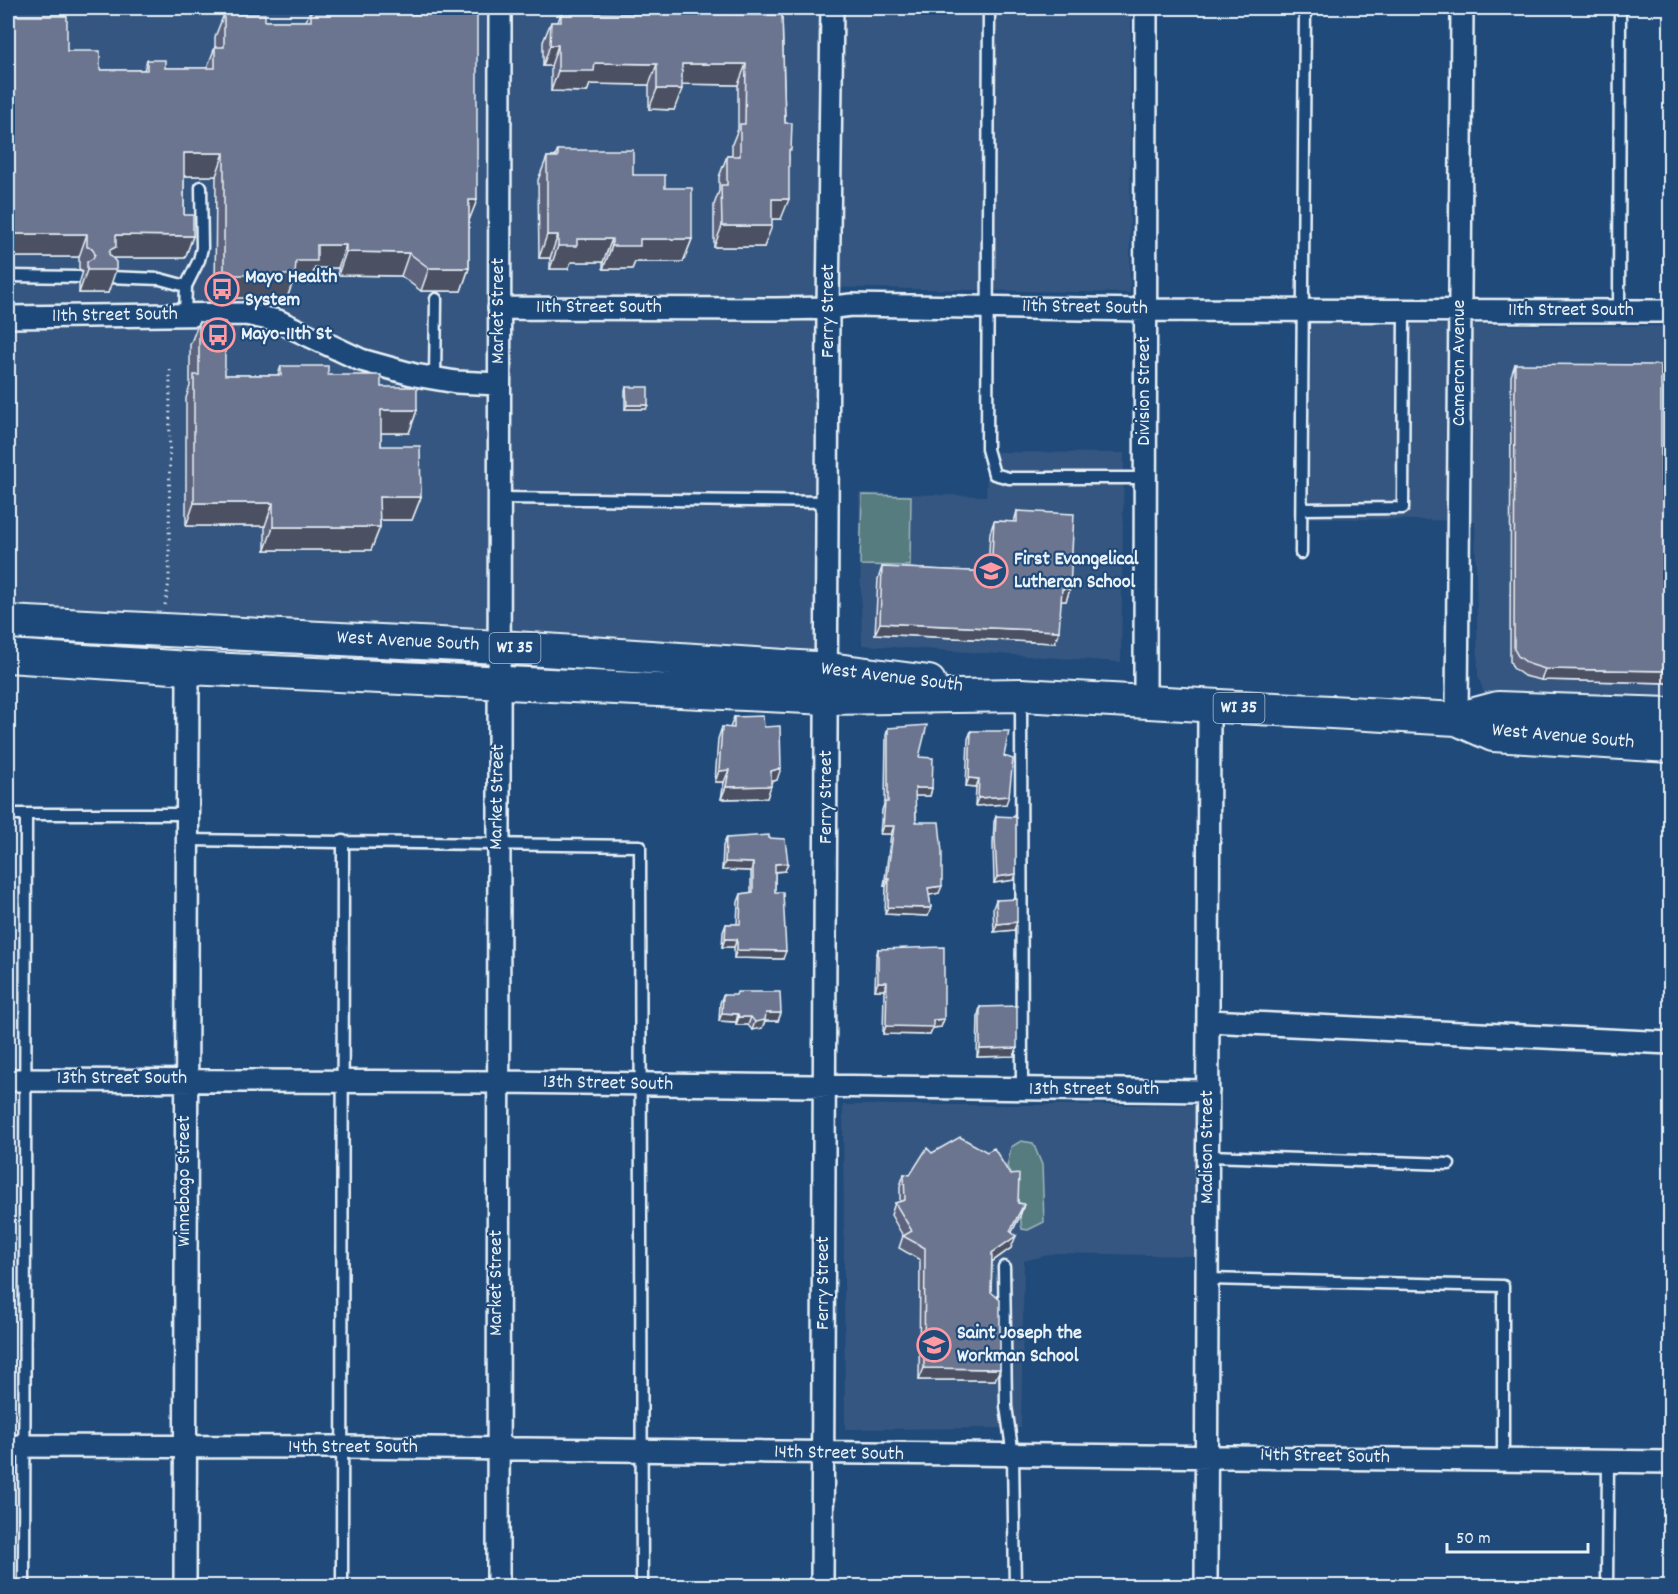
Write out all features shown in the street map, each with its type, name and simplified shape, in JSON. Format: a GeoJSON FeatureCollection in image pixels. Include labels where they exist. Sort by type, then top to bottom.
{"type":"FeatureCollection","features":[{"type":"Feature","properties":{"kind":"main road","name":"West Avenue South"},"geometry":{"type":"LineString","coordinates":[[8,622],[499,646],[828,684]]}},
{"type":"Feature","properties":{"kind":"main road","name":"West Avenue South"},"geometry":{"type":"LineString","coordinates":[[8,656],[188,668],[500,682],[828,684],[1457,719],[1498,708],[1671,714]]}},
{"type":"Feature","properties":{"kind":"main road","name":"West Avenue South"},"geometry":{"type":"LineString","coordinates":[[1457,719],[1493,735],[1671,746]]}},
{"type":"Feature","properties":{"kind":"street","name":"Market Street"},"geometry":{"type":"LineString","coordinates":[[498,1587],[497,843],[500,682],[498,498],[500,8]]}},
{"type":"Feature","properties":{"kind":"street","name":"Ferry Street"},"geometry":{"type":"LineString","coordinates":[[822,1587],[829,502],[828,308],[832,8]]}},
{"type":"Feature","properties":{"kind":"street","name":"Division Street"},"geometry":{"type":"LineString","coordinates":[[1145,702],[1146,8]]}},
{"type":"Feature","properties":{"kind":"street","name":"Cameron Avenue"},"geometry":{"type":"LineString","coordinates":[[1457,719],[1462,8]]}},
{"type":"Feature","properties":{"kind":"street","name":"11th Street South"},"geometry":{"type":"LineString","coordinates":[[499,308],[828,308],[851,304],[1145,310],[1304,308],[1671,311]]}},
{"type":"Feature","properties":{"kind":"street","name":"11th Street South"},"geometry":{"type":"LineString","coordinates":[[8,317],[246,314],[278,321],[361,360],[435,379],[499,384]]}},
{"type":"Feature","properties":{"kind":"street","name":"Winnebago Street"},"geometry":{"type":"LineString","coordinates":[[185,1587],[188,668]]}},
{"type":"Feature","properties":{"kind":"street","name":"Madison Street"},"geometry":{"type":"LineString","coordinates":[[1206,1587],[1209,1279],[1209,707]]}},
{"type":"Feature","properties":{"kind":"street"},"geometry":{"type":"LineString","coordinates":[[1208,1021],[1671,1043]]}},
{"type":"Feature","properties":{"kind":"street","name":"13th Street South"},"geometry":{"type":"LineString","coordinates":[[16,1080],[185,1079],[1208,1091]]}},
{"type":"Feature","properties":{"kind":"street","name":"14th Street South"},"geometry":{"type":"LineString","coordinates":[[15,1446],[342,1447],[1671,1462]]}},
{"type":"Feature","properties":{"kind":"lane"},"geometry":{"type":"LineString","coordinates":[[989,8],[987,449],[994,474],[1009,478],[1145,478]]}},
{"type":"Feature","properties":{"kind":"lane"},"geometry":{"type":"LineString","coordinates":[[1301,553],[1305,8]]}},
{"type":"Feature","properties":{"kind":"lane"},"geometry":{"type":"LineString","coordinates":[[1619,311],[1620,8]]}},
{"type":"Feature","properties":{"kind":"lane"},"geometry":{"type":"LineString","coordinates":[[185,315],[186,286],[200,260],[202,248],[201,187]]}},
{"type":"Feature","properties":{"kind":"lane"},"geometry":{"type":"LineString","coordinates":[[8,276],[79,277]]}},
{"type":"Feature","properties":{"kind":"lane"},"geometry":{"type":"LineString","coordinates":[[108,277],[160,279],[186,286]]}},
{"type":"Feature","properties":{"kind":"lane"},"geometry":{"type":"LineString","coordinates":[[435,379],[436,299]]}},
{"type":"Feature","properties":{"kind":"lane"},"geometry":{"type":"LineString","coordinates":[[1302,509],[1403,508],[1404,310]]}},
{"type":"Feature","properties":{"kind":"lane"},"geometry":{"type":"LineString","coordinates":[[498,498],[829,502]]}},
{"type":"Feature","properties":{"kind":"lane"},"geometry":{"type":"LineString","coordinates":[[1022,695],[1022,1090]]}},
{"type":"Feature","properties":{"kind":"lane"},"geometry":{"type":"LineString","coordinates":[[8,814],[187,814]]}},
{"type":"Feature","properties":{"kind":"lane"},"geometry":{"type":"LineString","coordinates":[[24,1587],[15,1446],[16,1080],[26,814]]}},
{"type":"Feature","properties":{"kind":"lane"},"geometry":{"type":"LineString","coordinates":[[186,840],[640,846],[642,1587]]}},
{"type":"Feature","properties":{"kind":"lane"},"geometry":{"type":"LineString","coordinates":[[342,1587],[344,841]]}},
{"type":"Feature","properties":{"kind":"lane"},"geometry":{"type":"LineString","coordinates":[[1208,1156],[1449,1164]]}},
{"type":"Feature","properties":{"kind":"lane"},"geometry":{"type":"LineString","coordinates":[[1004,1267],[1006,1406],[1013,1456],[1015,1587]]}},
{"type":"Feature","properties":{"kind":"lane"},"geometry":{"type":"LineString","coordinates":[[1209,1279],[1503,1286],[1503,1460]]}},
{"type":"Feature","properties":{"kind":"lane"},"geometry":{"type":"LineString","coordinates":[[1607,1587],[1608,1461]]}},
{"type":"Feature","properties":{"kind":"path"},"geometry":{"type":"LineString","coordinates":[[164,610],[169,582],[170,367]]}},
{"type":"Feature","properties":{"kind":"shaded area"},"geometry":{"type":"Polygon","coordinates":[[[394,8],[1131,8],[1130,293],[815,287],[813,653],[8,608],[8,11],[394,8]]]}},
{"type":"Feature","properties":{"kind":"shaded area"},"geometry":{"type":"Polygon","coordinates":[[[1311,324],[1670,326],[1670,704],[1491,696],[1484,693],[1478,676],[1475,521],[1309,518],[1311,324]]]}},
{"type":"Feature","properties":{"kind":"shaded area","name":"First Evangelical Lutheran School"},"geometry":{"type":"Polygon","coordinates":[[[988,452],[1124,453],[1121,662],[862,645],[859,493],[986,496],[988,452]]]}},
{"type":"Feature","properties":{"kind":"shaded area","name":"Saint Joseph the Workman School"},"geometry":{"type":"Polygon","coordinates":[[[843,1105],[1196,1105],[1196,1256],[1056,1253],[1024,1261],[1021,1428],[845,1429],[843,1105]]]}},
{"type":"Feature","properties":{"kind":"green space"},"geometry":{"type":"Polygon","coordinates":[[[862,495],[911,496],[910,566],[860,565],[862,495]]]}},
{"type":"Feature","properties":{"kind":"green space"},"geometry":{"type":"Polygon","coordinates":[[[1021,1141],[1033,1143],[1042,1165],[1044,1222],[1028,1230],[1022,1229],[1015,1182],[1007,1167],[1011,1147],[1021,1141]]]}},
{"type":"Feature","properties":{"kind":"building"},"geometry":{"type":"Polygon","coordinates":[[[311,8],[410,8],[410,14],[477,14],[477,200],[469,200],[469,268],[429,268],[409,253],[346,252],[346,245],[317,245],[317,261],[296,261],[295,275],[224,275],[224,153],[184,153],[184,215],[193,215],[193,236],[116,235],[116,247],[110,250],[109,254],[116,262],[116,270],[87,270],[87,262],[95,254],[92,248],[87,247],[87,234],[11,234],[11,186],[8,186],[10,120],[8,120],[8,52],[11,52],[11,16],[67,16],[67,51],[100,51],[100,70],[147,70],[147,60],[165,60],[165,68],[215,68],[215,47],[224,47],[224,14],[265,14],[265,21],[311,21],[311,8]]]}},
{"type":"Feature","properties":{"kind":"building"},"geometry":{"type":"Polygon","coordinates":[[[656,8],[687,8],[687,14],[782,15],[785,123],[792,123],[791,150],[789,150],[789,199],[772,199],[772,226],[722,226],[721,185],[727,185],[727,156],[740,156],[740,124],[745,124],[746,64],[682,64],[682,89],[657,89],[657,64],[595,63],[594,71],[558,71],[558,45],[550,45],[551,22],[561,22],[561,13],[656,14],[656,8]]]}},
{"type":"Feature","properties":{"kind":"building"},"geometry":{"type":"Polygon","coordinates":[[[558,150],[633,150],[633,175],[665,175],[665,188],[692,188],[692,239],[640,239],[640,246],[612,246],[612,239],[577,239],[577,246],[558,246],[558,235],[547,235],[547,157],[558,157],[558,150]]]}},
{"type":"Feature","properties":{"kind":"building"},"geometry":{"type":"Polygon","coordinates":[[[199,322],[225,322],[225,375],[281,375],[281,366],[328,366],[328,375],[381,375],[381,387],[417,387],[417,410],[381,410],[381,446],[420,446],[421,497],[379,497],[380,527],[273,527],[273,503],[194,503],[194,375],[199,375],[199,322]]]}},
{"type":"Feature","properties":{"kind":"building"},"geometry":{"type":"Polygon","coordinates":[[[1515,364],[1661,365],[1661,481],[1671,481],[1671,671],[1545,669],[1529,664],[1518,656],[1514,649],[1515,364]]]}},
{"type":"Feature","properties":{"kind":"building"},"geometry":{"type":"Polygon","coordinates":[[[626,387],[648,387],[648,405],[627,405],[626,387]]]}},
{"type":"Feature","properties":{"kind":"building"},"geometry":{"type":"Polygon","coordinates":[[[1017,511],[1074,514],[1070,589],[1062,589],[1059,631],[880,623],[882,567],[991,572],[994,521],[1017,522],[1017,511]]]}},
{"type":"Feature","properties":{"kind":"building"},"geometry":{"type":"Polygon","coordinates":[[[763,716],[764,727],[780,726],[781,768],[771,771],[771,786],[726,787],[729,770],[719,771],[722,727],[734,728],[734,717],[763,716]]]}},
{"type":"Feature","properties":{"kind":"building"},"geometry":{"type":"Polygon","coordinates":[[[927,725],[919,757],[933,758],[932,788],[915,788],[916,822],[939,822],[942,886],[928,888],[931,908],[888,907],[889,878],[887,878],[894,826],[883,826],[885,802],[888,802],[888,728],[927,725]]]}},
{"type":"Feature","properties":{"kind":"building"},"geometry":{"type":"Polygon","coordinates":[[[971,731],[1009,731],[1004,756],[1013,759],[1009,796],[978,798],[979,779],[969,778],[971,731]]]}},
{"type":"Feature","properties":{"kind":"building"},"geometry":{"type":"Polygon","coordinates":[[[996,816],[1016,817],[1016,874],[997,877],[996,816]]]}},
{"type":"Feature","properties":{"kind":"building"},"geometry":{"type":"Polygon","coordinates":[[[769,835],[769,838],[785,839],[788,863],[775,864],[775,892],[783,892],[786,951],[737,950],[737,939],[725,939],[726,924],[740,924],[741,894],[753,892],[753,863],[725,862],[726,838],[769,835]]]}},
{"type":"Feature","properties":{"kind":"building"},"geometry":{"type":"Polygon","coordinates":[[[1017,899],[1017,922],[997,924],[996,900],[1017,899]]]}},
{"type":"Feature","properties":{"kind":"building"},"geometry":{"type":"Polygon","coordinates":[[[944,947],[944,1019],[933,1020],[933,1027],[886,1026],[887,982],[878,982],[878,949],[944,947]]]}},
{"type":"Feature","properties":{"kind":"building"},"geometry":{"type":"Polygon","coordinates":[[[737,992],[780,992],[781,1013],[766,1013],[765,1020],[755,1022],[751,1017],[722,1013],[723,995],[736,995],[737,992]]]}},
{"type":"Feature","properties":{"kind":"building"},"geometry":{"type":"Polygon","coordinates":[[[1017,1006],[1017,1048],[980,1049],[980,1007],[1017,1006]]]}},
{"type":"Feature","properties":{"kind":"building"},"geometry":{"type":"Polygon","coordinates":[[[960,1137],[987,1152],[994,1148],[1010,1175],[1019,1174],[1018,1203],[1024,1204],[1010,1231],[1016,1236],[992,1253],[991,1292],[1000,1300],[1000,1369],[924,1368],[925,1248],[903,1236],[912,1231],[895,1203],[905,1200],[904,1174],[910,1175],[927,1148],[932,1153],[960,1137]]]}},
{"type":"Feature","properties":{"kind":"place","name":"Mayo Health System"},"geometry":{"type":"Point","coordinates":[222,289]}},
{"type":"Feature","properties":{"kind":"place","name":"Mayo-11th St"},"geometry":{"type":"Point","coordinates":[218,335]}},
{"type":"Feature","properties":{"kind":"place","name":"First Evangelical Lutheran School"},"geometry":{"type":"Point","coordinates":[991,571]}},
{"type":"Feature","properties":{"kind":"place","name":"Saint Joseph the Workman School"},"geometry":{"type":"Point","coordinates":[934,1345]}}]}
